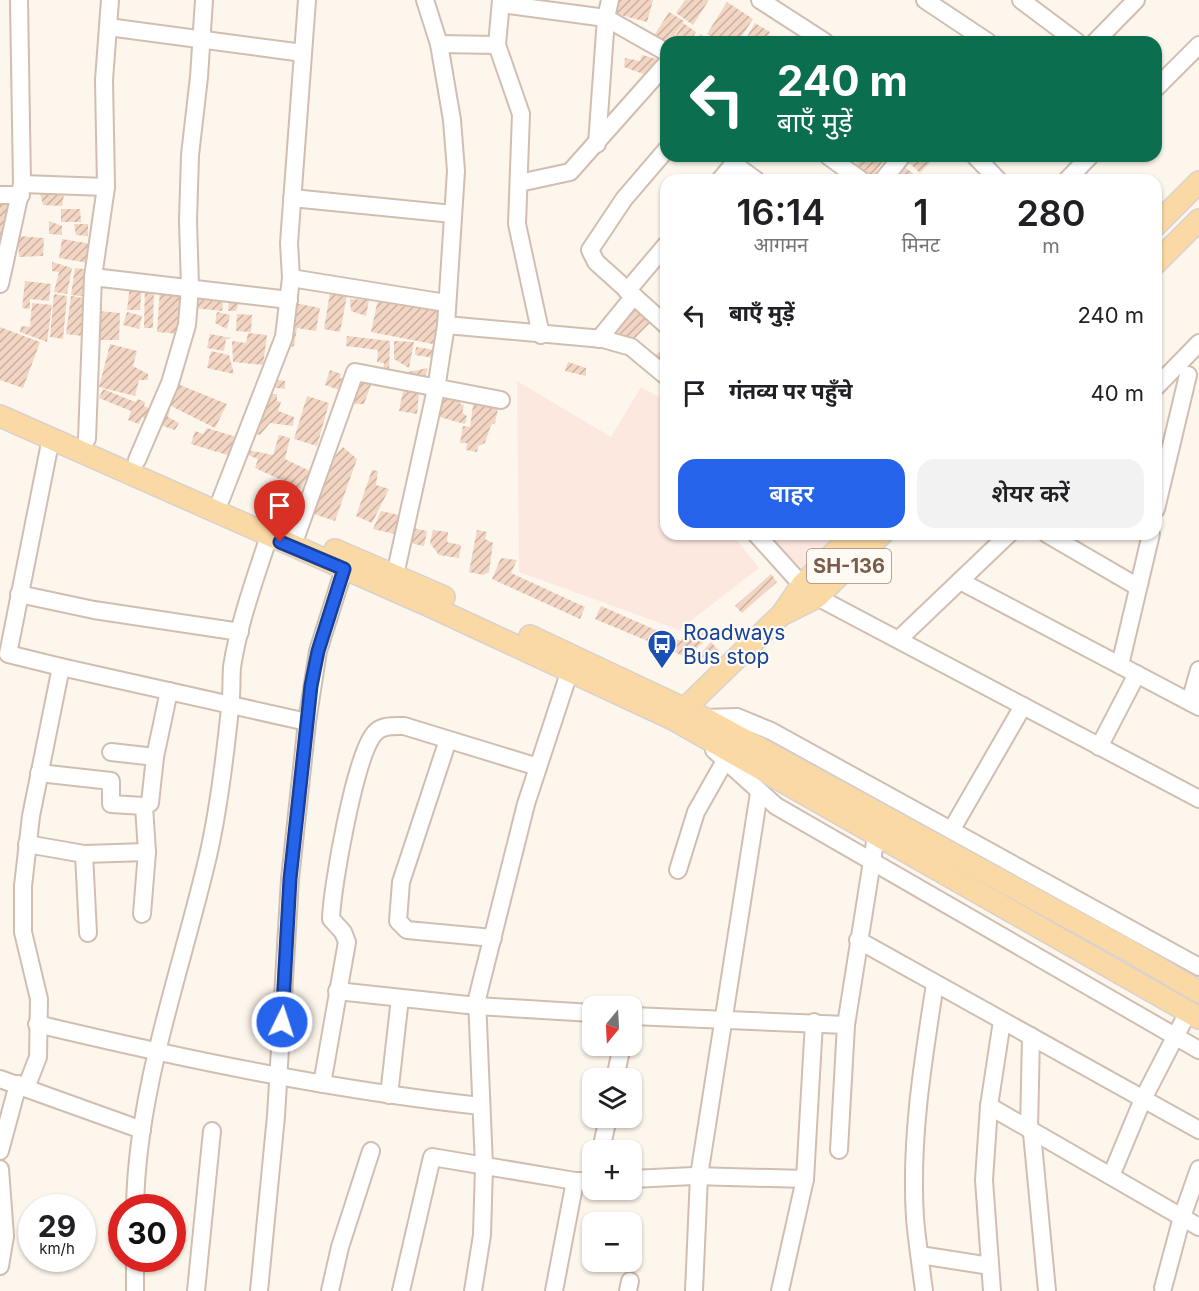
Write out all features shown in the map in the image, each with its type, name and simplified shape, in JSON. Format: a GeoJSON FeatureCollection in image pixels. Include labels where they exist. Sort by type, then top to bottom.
{"type":"FeatureCollection","features":[{"type":"Feature","properties":{"kind":"main road"},"geometry":{"type":"LineString","coordinates":[[1162,219],[1199,182]]}},
{"type":"Feature","properties":{"kind":"main road"},"geometry":{"type":"LineString","coordinates":[[1162,257],[1199,220]]}},
{"type":"Feature","properties":{"kind":"main road"},"geometry":{"type":"LineString","coordinates":[[0,402],[137,460],[297,534],[395,575],[679,714],[876,836],[1193,1015]]}},
{"type":"Feature","properties":{"kind":"main road"},"geometry":{"type":"LineString","coordinates":[[0,416],[570,670],[679,714],[704,718],[1128,950],[1199,992]]}},
{"type":"Feature","properties":{"kind":"main road","name":"SH-136"},"geometry":{"type":"LineString","coordinates":[[810,591],[848,540]]}},
{"type":"Feature","properties":{"kind":"main road","name":"SH-136"},"geometry":{"type":"LineString","coordinates":[[679,714],[782,614],[874,540]]}},
{"type":"Feature","properties":{"kind":"street"},"geometry":{"type":"LineString","coordinates":[[0,284],[22,189],[19,0]]}},
{"type":"Feature","properties":{"kind":"street"},"geometry":{"type":"LineString","coordinates":[[87,439],[93,277],[106,187],[104,80],[110,0]]}},
{"type":"Feature","properties":{"kind":"street"},"geometry":{"type":"LineString","coordinates":[[137,460],[170,383],[187,325],[190,287],[190,155],[204,0]]}},
{"type":"Feature","properties":{"kind":"street"},"geometry":{"type":"LineString","coordinates":[[221,499],[284,337],[291,278],[289,243],[307,0]]}},
{"type":"Feature","properties":{"kind":"street"},"geometry":{"type":"LineString","coordinates":[[395,575],[436,389],[446,325],[456,171],[453,130],[439,44],[425,0]]}},
{"type":"Feature","properties":{"kind":"street"},"geometry":{"type":"LineString","coordinates":[[597,144],[606,18],[610,0]]}},
{"type":"Feature","properties":{"kind":"street"},"geometry":{"type":"LineString","coordinates":[[760,0],[816,36]]}},
{"type":"Feature","properties":{"kind":"street"},"geometry":{"type":"LineString","coordinates":[[925,0],[979,36]]}},
{"type":"Feature","properties":{"kind":"street"},"geometry":{"type":"LineString","coordinates":[[1101,36],[1136,0]]}},
{"type":"Feature","properties":{"kind":"street"},"geometry":{"type":"LineString","coordinates":[[1024,1],[1069,36]]}},
{"type":"Feature","properties":{"kind":"street"},"geometry":{"type":"LineString","coordinates":[[541,335],[518,224],[521,114],[497,45],[501,2],[606,18],[660,49]]}},
{"type":"Feature","properties":{"kind":"street"},"geometry":{"type":"LineString","coordinates":[[108,27],[303,53]]}},
{"type":"Feature","properties":{"kind":"street"},"geometry":{"type":"LineString","coordinates":[[439,44],[497,45]]}},
{"type":"Feature","properties":{"kind":"street"},"geometry":{"type":"LineString","coordinates":[[1162,82],[1199,45]]}},
{"type":"Feature","properties":{"kind":"street"},"geometry":{"type":"LineString","coordinates":[[519,183],[570,172],[660,71]]}},
{"type":"Feature","properties":{"kind":"street"},"geometry":{"type":"LineString","coordinates":[[660,157],[624,199],[590,250],[596,262],[660,320]]}},
{"type":"Feature","properties":{"kind":"street"},"geometry":{"type":"LineString","coordinates":[[725,174],[735,162]]}},
{"type":"Feature","properties":{"kind":"street"},"geometry":{"type":"LineString","coordinates":[[739,162],[750,174]]}},
{"type":"Feature","properties":{"kind":"street"},"geometry":{"type":"LineString","coordinates":[[836,162],[853,174]]}},
{"type":"Feature","properties":{"kind":"street"},"geometry":{"type":"LineString","coordinates":[[888,174],[898,162]]}},
{"type":"Feature","properties":{"kind":"street"},"geometry":{"type":"LineString","coordinates":[[981,162],[992,174]]}},
{"type":"Feature","properties":{"kind":"street"},"geometry":{"type":"LineString","coordinates":[[1072,174],[1084,162]]}},
{"type":"Feature","properties":{"kind":"street"},"geometry":{"type":"LineString","coordinates":[[0,195],[22,189],[106,187]]}},
{"type":"Feature","properties":{"kind":"street"},"geometry":{"type":"LineString","coordinates":[[292,198],[453,214]]}},
{"type":"Feature","properties":{"kind":"street"},"geometry":{"type":"LineString","coordinates":[[599,339],[660,252]]}},
{"type":"Feature","properties":{"kind":"street"},"geometry":{"type":"LineString","coordinates":[[93,277],[289,300]]}},
{"type":"Feature","properties":{"kind":"street"},"geometry":{"type":"LineString","coordinates":[[291,278],[446,303]]}},
{"type":"Feature","properties":{"kind":"street"},"geometry":{"type":"LineString","coordinates":[[446,325],[599,339],[631,347],[660,371]]}},
{"type":"Feature","properties":{"kind":"street"},"geometry":{"type":"LineString","coordinates":[[1162,482],[1186,375],[1199,343]]}},
{"type":"Feature","properties":{"kind":"street"},"geometry":{"type":"LineString","coordinates":[[297,534],[355,372],[501,400]]}},
{"type":"Feature","properties":{"kind":"street"},"geometry":{"type":"LineString","coordinates":[[1162,385],[1186,375]]}},
{"type":"Feature","properties":{"kind":"street"},"geometry":{"type":"LineString","coordinates":[[51,438],[4,658],[61,667],[231,707],[307,722]]}},
{"type":"Feature","properties":{"kind":"street"},"geometry":{"type":"LineString","coordinates":[[135,1194],[136,1156],[158,1053],[208,855],[231,707],[232,668],[240,632],[269,536]]}},
{"type":"Feature","properties":{"kind":"street"},"geometry":{"type":"LineString","coordinates":[[762,540],[810,591],[1199,799]]}},
{"type":"Feature","properties":{"kind":"street"},"geometry":{"type":"LineString","coordinates":[[899,639],[1003,540]]}},
{"type":"Feature","properties":{"kind":"street"},"geometry":{"type":"LineString","coordinates":[[1057,540],[1138,587]]}},
{"type":"Feature","properties":{"kind":"street"},"geometry":{"type":"LineString","coordinates":[[1120,665],[1150,540]]}},
{"type":"Feature","properties":{"kind":"street"},"geometry":{"type":"LineString","coordinates":[[260,1291],[278,1076],[290,879],[307,722],[318,651],[344,569]]}},
{"type":"Feature","properties":{"kind":"street"},"geometry":{"type":"LineString","coordinates":[[960,581],[1194,705],[1199,670]]}},
{"type":"Feature","properties":{"kind":"street"},"geometry":{"type":"LineString","coordinates":[[19,594],[94,610],[240,632]]}},
{"type":"Feature","properties":{"kind":"street"},"geometry":{"type":"LineString","coordinates":[[0,1151],[22,1086],[38,1057],[39,999],[23,932],[22,886],[39,773],[61,667]]}},
{"type":"Feature","properties":{"kind":"street"},"geometry":{"type":"LineString","coordinates":[[473,1291],[482,1235],[484,1166],[477,1006],[526,804],[570,670]]}},
{"type":"Feature","properties":{"kind":"street"},"geometry":{"type":"LineString","coordinates":[[1099,747],[1137,674]]}},
{"type":"Feature","properties":{"kind":"street"},"geometry":{"type":"LineString","coordinates":[[39,773],[111,781],[111,804],[144,806],[150,803],[155,757],[169,691]]}},
{"type":"Feature","properties":{"kind":"street"},"geometry":{"type":"LineString","coordinates":[[952,829],[1023,706]]}},
{"type":"Feature","properties":{"kind":"street"},"geometry":{"type":"LineString","coordinates":[[679,714],[759,793],[776,806],[1199,1050]]}},
{"type":"Feature","properties":{"kind":"street"},"geometry":{"type":"LineString","coordinates":[[704,718],[737,717],[771,731],[1199,967]]}},
{"type":"Feature","properties":{"kind":"street"},"geometry":{"type":"LineString","coordinates":[[322,1084],[347,942],[343,932],[331,919],[332,899],[349,810],[366,746],[375,733],[384,726],[404,726],[538,767]]}},
{"type":"Feature","properties":{"kind":"street"},"geometry":{"type":"LineString","coordinates":[[448,740],[401,882],[398,921],[407,930],[493,938]]}},
{"type":"Feature","properties":{"kind":"street"},"geometry":{"type":"LineString","coordinates":[[111,752],[155,757]]}},
{"type":"Feature","properties":{"kind":"street"},"geometry":{"type":"LineString","coordinates":[[678,870],[696,812],[726,759]]}},
{"type":"Feature","properties":{"kind":"street"},"geometry":{"type":"LineString","coordinates":[[694,1291],[699,1176],[759,793]]}},
{"type":"Feature","properties":{"kind":"street"},"geometry":{"type":"LineString","coordinates":[[142,914],[147,852],[144,806]]}},
{"type":"Feature","properties":{"kind":"street"},"geometry":{"type":"LineString","coordinates":[[839,1150],[846,1025],[876,836]]}},
{"type":"Feature","properties":{"kind":"street"},"geometry":{"type":"LineString","coordinates":[[27,844],[84,854],[147,852]]}},
{"type":"Feature","properties":{"kind":"street"},"geometry":{"type":"LineString","coordinates":[[84,854],[88,933]]}},
{"type":"Feature","properties":{"kind":"street"},"geometry":{"type":"LineString","coordinates":[[858,940],[1199,1130]]}},
{"type":"Feature","properties":{"kind":"street"},"geometry":{"type":"LineString","coordinates":[[924,1291],[915,1218],[915,1149],[922,1071],[935,984]]}},
{"type":"Feature","properties":{"kind":"street"},"geometry":{"type":"LineString","coordinates":[[337,991],[477,1006],[582,1012]]}},
{"type":"Feature","properties":{"kind":"street"},"geometry":{"type":"LineString","coordinates":[[389,1095],[400,998]]}},
{"type":"Feature","properties":{"kind":"street"},"geometry":{"type":"LineString","coordinates":[[1111,1176],[1143,1099],[1175,1036],[1193,1015]]}},
{"type":"Feature","properties":{"kind":"street"},"geometry":{"type":"LineString","coordinates":[[642,1016],[846,1025]]}},
{"type":"Feature","properties":{"kind":"street"},"geometry":{"type":"LineString","coordinates":[[992,1291],[984,1180],[989,1106],[1002,1020]]}},
{"type":"Feature","properties":{"kind":"street"},"geometry":{"type":"LineString","coordinates":[[780,1291],[806,1179],[814,1022]]}},
{"type":"Feature","properties":{"kind":"street"},"geometry":{"type":"LineString","coordinates":[[37,1024],[158,1053],[278,1076],[389,1095],[482,1106]]}},
{"type":"Feature","properties":{"kind":"street"},"geometry":{"type":"LineString","coordinates":[[1031,1036],[1029,1129],[1032,1133],[1047,1291]]}},
{"type":"Feature","properties":{"kind":"street"},"geometry":{"type":"LineString","coordinates":[[0,1079],[142,1130]]}},
{"type":"Feature","properties":{"kind":"street"},"geometry":{"type":"LineString","coordinates":[[989,1106],[1199,1227]]}},
{"type":"Feature","properties":{"kind":"street"},"geometry":{"type":"LineString","coordinates":[[196,1291],[212,1131]]}},
{"type":"Feature","properties":{"kind":"street"},"geometry":{"type":"LineString","coordinates":[[330,1291],[340,1247],[371,1150]]}},
{"type":"Feature","properties":{"kind":"street"},"geometry":{"type":"LineString","coordinates":[[401,1291],[432,1157],[582,1181]]}},
{"type":"Feature","properties":{"kind":"street"},"geometry":{"type":"LineString","coordinates":[[0,1169],[5,1236],[0,1266]]}},
{"type":"Feature","properties":{"kind":"street"},"geometry":{"type":"LineString","coordinates":[[1163,1288],[1182,1217],[1199,1169]]}},
{"type":"Feature","properties":{"kind":"street"},"geometry":{"type":"LineString","coordinates":[[642,1179],[699,1176],[806,1179]]}},
{"type":"Feature","properties":{"kind":"street"},"geometry":{"type":"LineString","coordinates":[[554,1291],[575,1181]]}},
{"type":"Feature","properties":{"kind":"street"},"geometry":{"type":"LineString","coordinates":[[920,1255],[990,1266]]}},
{"type":"Feature","properties":{"kind":"street"},"geometry":{"type":"LineString","coordinates":[[135,1272],[135,1291]]}},
{"type":"Feature","properties":{"kind":"shaded area"},"geometry":{"type":"Polygon","coordinates":[[[517,381],[611,437],[641,387],[660,398],[660,540],[737,540],[759,568],[679,630],[519,572],[517,381]]]}},
{"type":"Feature","properties":{"kind":"shaded area"},"geometry":{"type":"Polygon","coordinates":[[[773,540],[837,540],[804,571],[773,540]]]}},
{"type":"Feature","properties":{"kind":"building"},"geometry":{"type":"Polygon","coordinates":[[[616,0],[653,0],[647,22],[613,13],[616,0]]]}},
{"type":"Feature","properties":{"kind":"building"},"geometry":{"type":"Polygon","coordinates":[[[685,0],[709,0],[693,25],[676,13],[685,0]]]}},
{"type":"Feature","properties":{"kind":"building"},"geometry":{"type":"Polygon","coordinates":[[[727,2],[753,19],[742,36],[710,36],[707,34],[727,2]]]}},
{"type":"Feature","properties":{"kind":"building"},"geometry":{"type":"Polygon","coordinates":[[[669,12],[684,21],[674,36],[660,36],[660,39],[654,36],[669,12]]]}},
{"type":"Feature","properties":{"kind":"building"},"geometry":{"type":"Polygon","coordinates":[[[683,23],[696,32],[694,36],[675,36],[683,23]]]}},
{"type":"Feature","properties":{"kind":"building"},"geometry":{"type":"Polygon","coordinates":[[[755,23],[770,32],[768,36],[747,36],[755,23]]]}},
{"type":"Feature","properties":{"kind":"building"},"geometry":{"type":"Polygon","coordinates":[[[642,55],[657,59],[649,76],[624,67],[625,58],[640,61],[642,55]]]}},
{"type":"Feature","properties":{"kind":"building"},"geometry":{"type":"Polygon","coordinates":[[[857,162],[882,162],[875,174],[868,174],[855,166],[857,162]]]}},
{"type":"Feature","properties":{"kind":"building"},"geometry":{"type":"Polygon","coordinates":[[[908,162],[930,162],[920,173],[908,162]]]}},
{"type":"Feature","properties":{"kind":"building"},"geometry":{"type":"Polygon","coordinates":[[[902,165],[914,174],[894,174],[902,165]]]}},
{"type":"Feature","properties":{"kind":"building"},"geometry":{"type":"Polygon","coordinates":[[[39,189],[65,189],[62,206],[43,205],[39,189]]]}},
{"type":"Feature","properties":{"kind":"building"},"geometry":{"type":"Polygon","coordinates":[[[0,199],[16,199],[0,272],[0,199]]]}},
{"type":"Feature","properties":{"kind":"building"},"geometry":{"type":"Polygon","coordinates":[[[61,209],[80,209],[81,222],[61,222],[61,209]]]}},
{"type":"Feature","properties":{"kind":"building"},"geometry":{"type":"Polygon","coordinates":[[[49,221],[62,226],[62,235],[49,234],[49,221]]]}},
{"type":"Feature","properties":{"kind":"building"},"geometry":{"type":"Polygon","coordinates":[[[74,224],[88,224],[88,236],[76,235],[74,224]]]}},
{"type":"Feature","properties":{"kind":"building"},"geometry":{"type":"Polygon","coordinates":[[[18,236],[44,238],[43,256],[19,257],[18,236]]]}},
{"type":"Feature","properties":{"kind":"building"},"geometry":{"type":"Polygon","coordinates":[[[62,239],[92,244],[89,263],[59,258],[62,239]]]}},
{"type":"Feature","properties":{"kind":"building"},"geometry":{"type":"Polygon","coordinates":[[[52,262],[72,268],[67,294],[54,292],[59,272],[52,271],[52,262]]]}},
{"type":"Feature","properties":{"kind":"building"},"geometry":{"type":"Polygon","coordinates":[[[75,268],[92,270],[88,297],[71,295],[75,268]]]}},
{"type":"Feature","properties":{"kind":"building"},"geometry":{"type":"Polygon","coordinates":[[[25,281],[51,284],[49,301],[30,299],[30,309],[22,308],[25,281]]]}},
{"type":"Feature","properties":{"kind":"building"},"geometry":{"type":"Polygon","coordinates":[[[130,285],[142,285],[140,310],[127,310],[130,285]]]}},
{"type":"Feature","properties":{"kind":"building"},"geometry":{"type":"Polygon","coordinates":[[[145,285],[154,285],[153,328],[144,328],[145,285]]]}},
{"type":"Feature","properties":{"kind":"building"},"geometry":{"type":"Polygon","coordinates":[[[331,287],[348,290],[340,332],[324,329],[331,287]]]}},
{"type":"Feature","properties":{"kind":"building"},"geometry":{"type":"Polygon","coordinates":[[[160,289],[184,291],[180,334],[157,332],[160,289]]]}},
{"type":"Feature","properties":{"kind":"building"},"geometry":{"type":"Polygon","coordinates":[[[196,292],[224,295],[222,311],[194,308],[196,292]]]}},
{"type":"Feature","properties":{"kind":"building"},"geometry":{"type":"Polygon","coordinates":[[[54,294],[67,296],[63,339],[50,337],[54,294]]]}},
{"type":"Feature","properties":{"kind":"building"},"geometry":{"type":"Polygon","coordinates":[[[71,296],[89,299],[83,336],[66,334],[71,296]]]}},
{"type":"Feature","properties":{"kind":"building"},"geometry":{"type":"Polygon","coordinates":[[[229,296],[240,299],[236,311],[228,311],[229,296]]]}},
{"type":"Feature","properties":{"kind":"building"},"geometry":{"type":"Polygon","coordinates":[[[350,299],[369,300],[366,316],[351,311],[350,299]]]}},
{"type":"Feature","properties":{"kind":"building"},"geometry":{"type":"Polygon","coordinates":[[[378,299],[444,312],[438,345],[371,332],[378,299]]]}},
{"type":"Feature","properties":{"kind":"building"},"geometry":{"type":"Polygon","coordinates":[[[32,303],[52,305],[47,342],[20,332],[21,326],[30,327],[32,303]]]}},
{"type":"Feature","properties":{"kind":"building"},"geometry":{"type":"Polygon","coordinates":[[[295,303],[320,308],[316,331],[297,328],[294,346],[286,348],[295,303]]]}},
{"type":"Feature","properties":{"kind":"building"},"geometry":{"type":"Polygon","coordinates":[[[639,303],[654,319],[629,344],[613,328],[639,303]]]}},
{"type":"Feature","properties":{"kind":"building"},"geometry":{"type":"Polygon","coordinates":[[[98,311],[120,313],[119,340],[99,340],[98,311]]]}},
{"type":"Feature","properties":{"kind":"building"},"geometry":{"type":"Polygon","coordinates":[[[127,312],[142,316],[139,329],[123,325],[127,312]]]}},
{"type":"Feature","properties":{"kind":"building"},"geometry":{"type":"Polygon","coordinates":[[[217,312],[230,315],[227,329],[215,323],[217,312]]]}},
{"type":"Feature","properties":{"kind":"building"},"geometry":{"type":"Polygon","coordinates":[[[237,314],[252,315],[251,332],[236,331],[237,314]]]}},
{"type":"Feature","properties":{"kind":"building"},"geometry":{"type":"Polygon","coordinates":[[[0,327],[40,342],[23,388],[0,380],[0,327]]]}},
{"type":"Feature","properties":{"kind":"building"},"geometry":{"type":"Polygon","coordinates":[[[248,333],[267,335],[263,365],[233,362],[232,341],[246,343],[248,333]]]}},
{"type":"Feature","properties":{"kind":"building"},"geometry":{"type":"Polygon","coordinates":[[[210,334],[231,338],[226,339],[224,351],[207,348],[210,334]]]}},
{"type":"Feature","properties":{"kind":"building"},"geometry":{"type":"Polygon","coordinates":[[[347,336],[390,341],[389,372],[383,371],[384,363],[377,362],[378,350],[346,346],[347,336]]]}},
{"type":"Feature","properties":{"kind":"building"},"geometry":{"type":"Polygon","coordinates":[[[394,341],[414,342],[409,368],[394,359],[394,341]]]}},
{"type":"Feature","properties":{"kind":"building"},"geometry":{"type":"Polygon","coordinates":[[[110,344],[137,351],[133,366],[148,374],[148,380],[139,380],[135,396],[99,387],[110,344]]]}},
{"type":"Feature","properties":{"kind":"building"},"geometry":{"type":"Polygon","coordinates":[[[416,347],[435,350],[436,358],[415,355],[416,347]]]}},
{"type":"Feature","properties":{"kind":"building"},"geometry":{"type":"Polygon","coordinates":[[[211,351],[229,355],[234,374],[207,368],[211,351]]]}},
{"type":"Feature","properties":{"kind":"building"},"geometry":{"type":"Polygon","coordinates":[[[660,351],[660,369],[651,359],[660,351]]]}},
{"type":"Feature","properties":{"kind":"building"},"geometry":{"type":"Polygon","coordinates":[[[568,362],[586,368],[586,376],[565,371],[568,362]]]}},
{"type":"Feature","properties":{"kind":"building"},"geometry":{"type":"Polygon","coordinates":[[[428,368],[423,383],[407,377],[408,372],[428,368]]]}},
{"type":"Feature","properties":{"kind":"building"},"geometry":{"type":"Polygon","coordinates":[[[330,370],[341,374],[340,378],[345,380],[342,391],[325,385],[330,370]]]}},
{"type":"Feature","properties":{"kind":"building"},"geometry":{"type":"Polygon","coordinates":[[[357,377],[372,382],[364,404],[348,404],[357,377]]]}},
{"type":"Feature","properties":{"kind":"building"},"geometry":{"type":"Polygon","coordinates":[[[273,379],[285,381],[285,389],[270,387],[273,379]]]}},
{"type":"Feature","properties":{"kind":"building"},"geometry":{"type":"Polygon","coordinates":[[[175,383],[227,404],[215,428],[165,403],[175,383]]]}},
{"type":"Feature","properties":{"kind":"building"},"geometry":{"type":"Polygon","coordinates":[[[103,389],[135,402],[138,399],[145,402],[144,406],[151,409],[147,419],[142,417],[139,424],[128,420],[131,411],[99,398],[103,389]]]}},
{"type":"Feature","properties":{"kind":"building"},"geometry":{"type":"Polygon","coordinates":[[[403,391],[419,393],[417,414],[399,411],[403,391]]]}},
{"type":"Feature","properties":{"kind":"building"},"geometry":{"type":"Polygon","coordinates":[[[267,394],[277,394],[277,401],[281,402],[278,411],[294,417],[293,426],[270,423],[260,435],[253,433],[267,394]]]}},
{"type":"Feature","properties":{"kind":"building"},"geometry":{"type":"Polygon","coordinates":[[[442,394],[461,399],[460,404],[464,405],[462,413],[467,416],[465,424],[436,416],[442,394]]]}},
{"type":"Feature","properties":{"kind":"building"},"geometry":{"type":"Polygon","coordinates":[[[307,396],[329,403],[317,446],[294,439],[307,396]]]}},
{"type":"Feature","properties":{"kind":"building"},"geometry":{"type":"Polygon","coordinates":[[[474,399],[499,404],[495,423],[491,425],[485,443],[478,446],[477,452],[466,450],[467,443],[460,443],[463,426],[470,427],[474,399]]]}},
{"type":"Feature","properties":{"kind":"building"},"geometry":{"type":"Polygon","coordinates":[[[165,406],[170,409],[168,417],[179,423],[175,430],[157,424],[165,406]]]}},
{"type":"Feature","properties":{"kind":"building"},"geometry":{"type":"Polygon","coordinates":[[[207,428],[243,439],[237,458],[191,444],[195,431],[203,434],[207,428]]]}},
{"type":"Feature","properties":{"kind":"building"},"geometry":{"type":"Polygon","coordinates":[[[279,435],[290,438],[285,459],[310,471],[301,489],[255,468],[258,459],[246,454],[247,450],[273,455],[279,435]]]}},
{"type":"Feature","properties":{"kind":"building"},"geometry":{"type":"Polygon","coordinates":[[[343,447],[357,459],[335,521],[314,514],[336,455],[343,447]]]}},
{"type":"Feature","properties":{"kind":"building"},"geometry":{"type":"Polygon","coordinates":[[[372,470],[378,471],[376,485],[389,489],[372,523],[356,516],[372,470]]]}},
{"type":"Feature","properties":{"kind":"building"},"geometry":{"type":"Polygon","coordinates":[[[381,511],[403,516],[399,535],[373,529],[381,511]]]}},
{"type":"Feature","properties":{"kind":"building"},"geometry":{"type":"Polygon","coordinates":[[[408,527],[427,531],[424,546],[405,542],[408,527]]]}},
{"type":"Feature","properties":{"kind":"building"},"geometry":{"type":"Polygon","coordinates":[[[433,530],[448,532],[447,542],[461,545],[459,558],[439,555],[430,543],[433,530]]]}},
{"type":"Feature","properties":{"kind":"building"},"geometry":{"type":"Polygon","coordinates":[[[477,530],[487,532],[485,539],[493,543],[489,572],[483,575],[469,572],[477,530]]]}},
{"type":"Feature","properties":{"kind":"building"},"geometry":{"type":"Polygon","coordinates":[[[501,558],[517,560],[511,573],[585,607],[580,619],[492,579],[501,558]]]}},
{"type":"Feature","properties":{"kind":"building"},"geometry":{"type":"Polygon","coordinates":[[[771,574],[777,582],[742,613],[735,606],[771,574]]]}},
{"type":"Feature","properties":{"kind":"building"},"geometry":{"type":"Polygon","coordinates":[[[601,606],[681,641],[683,636],[689,636],[694,629],[712,635],[686,657],[595,619],[601,606]]]}},
{"type":"Feature","properties":{"kind":"building"},"geometry":{"type":"Polygon","coordinates":[[[711,642],[722,654],[707,661],[698,656],[711,642]]]}},
{"type":"Feature","properties":{"kind":"place","name":"Roadways Bus stop"},"geometry":{"type":"Point","coordinates":[662,670]}},
{"type":"Feature","properties":{"kind":"route"},"geometry":{"type":"LineString","coordinates":[[280,542],[344,569],[328,615],[311,686],[301,799],[290,879],[282,1022]]}}]}
